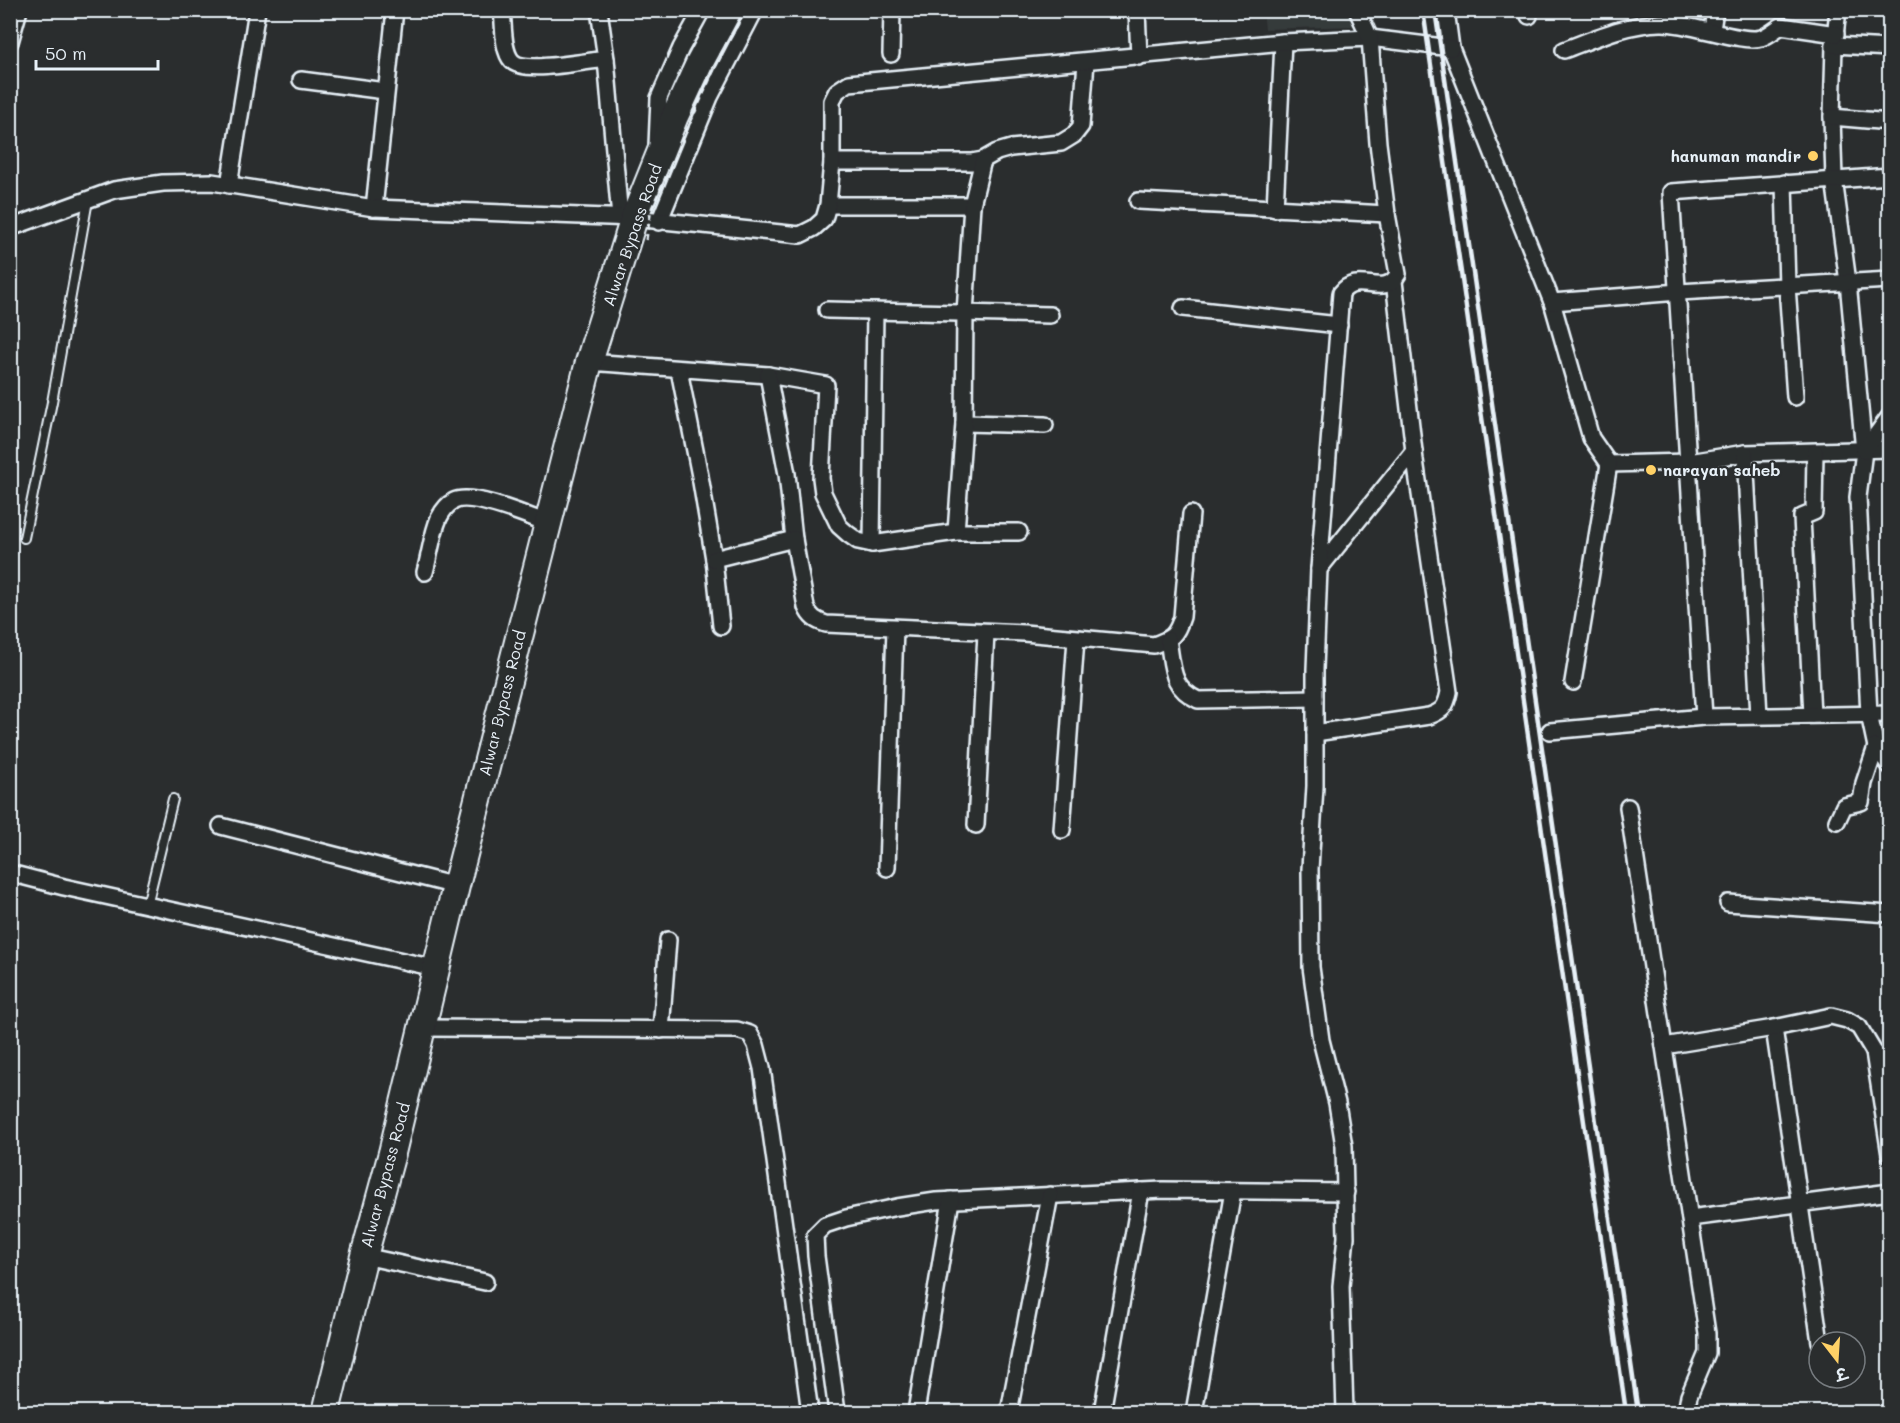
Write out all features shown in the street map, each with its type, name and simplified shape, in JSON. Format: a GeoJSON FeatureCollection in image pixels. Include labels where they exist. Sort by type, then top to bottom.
{"type":"FeatureCollection","features":[{"type":"Feature","properties":{"kind":"highway","name":"Alwar Bypass Road"},"geometry":{"type":"LineString","coordinates":[[326,1413],[392,1153],[435,968],[590,362],[633,225],[656,163],[699,64],[728,10]]}},
{"type":"Feature","properties":{"kind":"street"},"geometry":{"type":"LineString","coordinates":[[10,42],[19,10]]}},
{"type":"Feature","properties":{"kind":"street"},"geometry":{"type":"LineString","coordinates":[[229,185],[257,10]]}},
{"type":"Feature","properties":{"kind":"street"},"geometry":{"type":"LineString","coordinates":[[374,208],[395,10]]}},
{"type":"Feature","properties":{"kind":"street"},"geometry":{"type":"LineString","coordinates":[[502,10],[507,51],[512,61],[519,66],[531,67],[606,59]]}},
{"type":"Feature","properties":{"kind":"street"},"geometry":{"type":"LineString","coordinates":[[599,10],[633,225]]}},
{"type":"Feature","properties":{"kind":"street"},"geometry":{"type":"LineString","coordinates":[[656,163],[659,98],[681,48],[702,10]]}},
{"type":"Feature","properties":{"kind":"street"},"geometry":{"type":"LineString","coordinates":[[659,222],[710,96],[755,10]]}},
{"type":"Feature","properties":{"kind":"street"},"geometry":{"type":"LineString","coordinates":[[891,54],[892,10]]}},
{"type":"Feature","properties":{"kind":"street"},"geometry":{"type":"LineString","coordinates":[[1137,10],[1139,57]]}},
{"type":"Feature","properties":{"kind":"street"},"geometry":{"type":"LineString","coordinates":[[1345,1413],[1341,1287],[1346,1237],[1344,1146],[1337,1103],[1321,1040],[1311,967],[1310,869],[1315,786],[1319,569],[1341,292],[1347,285],[1355,283],[1386,286],[1394,281],[1398,274],[1387,214],[1378,143],[1370,38],[1358,10]]}},
{"type":"Feature","properties":{"kind":"street"},"geometry":{"type":"LineString","coordinates":[[1446,10],[1451,48],[1552,302],[1591,438],[1610,464],[1573,682]]}},
{"type":"Feature","properties":{"kind":"street"},"geometry":{"type":"LineString","coordinates":[[1712,30],[1715,10]]}},
{"type":"Feature","properties":{"kind":"street"},"geometry":{"type":"LineString","coordinates":[[1838,10],[1832,117],[1834,179],[1848,282],[1864,451],[1858,497],[1869,714],[1876,747],[1890,766]]}},
{"type":"Feature","properties":{"kind":"street"},"geometry":{"type":"LineString","coordinates":[[1564,50],[1624,27],[1674,23],[1750,40],[1767,36],[1781,26],[1835,40],[1890,48]]}},
{"type":"Feature","properties":{"kind":"street"},"geometry":{"type":"LineString","coordinates":[[10,228],[114,190],[163,183],[212,182],[374,208],[633,225],[659,222],[800,234],[814,228],[824,219],[828,205],[832,162],[832,100],[837,91],[849,83],[1284,42],[1370,38],[1451,48]]}},
{"type":"Feature","properties":{"kind":"street"},"geometry":{"type":"LineString","coordinates":[[1275,209],[1284,42]]}},
{"type":"Feature","properties":{"kind":"street"},"geometry":{"type":"LineString","coordinates":[[832,162],[972,162],[983,160],[997,152],[1011,148],[1061,143],[1074,135],[1081,126],[1086,62]]}},
{"type":"Feature","properties":{"kind":"street"},"geometry":{"type":"LineString","coordinates":[[301,80],[385,91]]}},
{"type":"Feature","properties":{"kind":"street"},"geometry":{"type":"LineString","coordinates":[[1832,117],[1890,122]]}},
{"type":"Feature","properties":{"kind":"street"},"geometry":{"type":"LineString","coordinates":[[956,532],[964,423],[965,313],[972,205],[983,160]]}},
{"type":"Feature","properties":{"kind":"street"},"geometry":{"type":"LineString","coordinates":[[1704,717],[1671,192],[1890,176]]}},
{"type":"Feature","properties":{"kind":"street"},"geometry":{"type":"LineString","coordinates":[[1784,183],[1787,286],[1795,397]]}},
{"type":"Feature","properties":{"kind":"street"},"geometry":{"type":"LineString","coordinates":[[1138,201],[1387,214]]}},
{"type":"Feature","properties":{"kind":"street"},"geometry":{"type":"LineString","coordinates":[[828,205],[972,205]]}},
{"type":"Feature","properties":{"kind":"street"},"geometry":{"type":"LineString","coordinates":[[1552,302],[1890,280]]}},
{"type":"Feature","properties":{"kind":"street"},"geometry":{"type":"LineString","coordinates":[[1315,733],[1429,716],[1440,712],[1446,705],[1449,692],[1414,451],[1394,281]]}},
{"type":"Feature","properties":{"kind":"street"},"geometry":{"type":"LineString","coordinates":[[1183,308],[1339,325]]}},
{"type":"Feature","properties":{"kind":"street"},"geometry":{"type":"LineString","coordinates":[[827,310],[1050,315]]}},
{"type":"Feature","properties":{"kind":"street"},"geometry":{"type":"LineString","coordinates":[[872,544],[875,311]]}},
{"type":"Feature","properties":{"kind":"street"},"geometry":{"type":"LineString","coordinates":[[590,362],[768,375],[826,385],[821,478],[823,493],[839,526],[858,541],[872,544],[956,532],[1019,532]]}},
{"type":"Feature","properties":{"kind":"street"},"geometry":{"type":"LineString","coordinates":[[679,370],[714,558],[721,626]]}},
{"type":"Feature","properties":{"kind":"street"},"geometry":{"type":"LineString","coordinates":[[768,375],[787,474],[794,539],[806,607],[809,614],[817,621],[826,624],[1024,633],[1154,645],[1168,640],[1177,632],[1182,617],[1191,514]]}},
{"type":"Feature","properties":{"kind":"street"},"geometry":{"type":"LineString","coordinates":[[1864,451],[1890,416]]}},
{"type":"Feature","properties":{"kind":"street"},"geometry":{"type":"LineString","coordinates":[[964,423],[1045,425]]}},
{"type":"Feature","properties":{"kind":"street"},"geometry":{"type":"LineString","coordinates":[[1610,464],[1689,462],[1745,453],[1890,449]]}},
{"type":"Feature","properties":{"kind":"street"},"geometry":{"type":"LineString","coordinates":[[1319,569],[1414,451]]}},
{"type":"Feature","properties":{"kind":"street"},"geometry":{"type":"LineString","coordinates":[[1812,715],[1802,517],[1814,512],[1815,452]]}},
{"type":"Feature","properties":{"kind":"street"},"geometry":{"type":"LineString","coordinates":[[1745,453],[1759,716]]}},
{"type":"Feature","properties":{"kind":"street"},"geometry":{"type":"LineString","coordinates":[[425,572],[439,518],[454,501],[467,499],[492,504],[547,523]]}},
{"type":"Feature","properties":{"kind":"street"},"geometry":{"type":"LineString","coordinates":[[714,558],[794,539]]}},
{"type":"Feature","properties":{"kind":"street"},"geometry":{"type":"LineString","coordinates":[[887,868],[895,628]]}},
{"type":"Feature","properties":{"kind":"street"},"geometry":{"type":"LineString","coordinates":[[976,825],[986,633]]}},
{"type":"Feature","properties":{"kind":"street"},"geometry":{"type":"LineString","coordinates":[[1062,830],[1077,639]]}},
{"type":"Feature","properties":{"kind":"street"},"geometry":{"type":"LineString","coordinates":[[1168,640],[1177,684],[1186,694],[1198,700],[1315,698]]}},
{"type":"Feature","properties":{"kind":"street"},"geometry":{"type":"LineString","coordinates":[[1550,731],[1704,717],[1890,714]]}},
{"type":"Feature","properties":{"kind":"street"},"geometry":{"type":"LineString","coordinates":[[1837,821],[1844,806],[1861,802],[1864,783],[1876,747]]}},
{"type":"Feature","properties":{"kind":"street"},"geometry":{"type":"LineString","coordinates":[[1628,807],[1707,1333],[1707,1353],[1689,1396],[1686,1413]]}},
{"type":"Feature","properties":{"kind":"street"},"geometry":{"type":"LineString","coordinates":[[221,826],[456,886]]}},
{"type":"Feature","properties":{"kind":"street"},"geometry":{"type":"LineString","coordinates":[[10,873],[64,887],[435,968]]}},
{"type":"Feature","properties":{"kind":"street"},"geometry":{"type":"LineString","coordinates":[[1728,903],[1890,914]]}},
{"type":"Feature","properties":{"kind":"street"},"geometry":{"type":"LineString","coordinates":[[661,1030],[668,939]]}},
{"type":"Feature","properties":{"kind":"street"},"geometry":{"type":"LineString","coordinates":[[1664,1046],[1831,1016],[1847,1020],[1859,1027],[1874,1052],[1890,1065]]}},
{"type":"Feature","properties":{"kind":"street"},"geometry":{"type":"LineString","coordinates":[[422,1028],[737,1030],[750,1034],[756,1045],[762,1068],[810,1413]]}},
{"type":"Feature","properties":{"kind":"street"},"geometry":{"type":"LineString","coordinates":[[1774,1028],[1818,1330]]}},
{"type":"Feature","properties":{"kind":"street"},"geometry":{"type":"LineString","coordinates":[[1874,1052],[1890,1155]]}},
{"type":"Feature","properties":{"kind":"street"},"geometry":{"type":"LineString","coordinates":[[837,1413],[816,1256],[815,1235],[825,1225],[897,1206],[951,1200],[1141,1191],[1346,1192]]}},
{"type":"Feature","properties":{"kind":"street"},"geometry":{"type":"LineString","coordinates":[[1102,1413],[1141,1191]]}},
{"type":"Feature","properties":{"kind":"street"},"geometry":{"type":"LineString","coordinates":[[1194,1413],[1233,1191]]}},
{"type":"Feature","properties":{"kind":"street"},"geometry":{"type":"LineString","coordinates":[[1690,1218],[1890,1192]]}},
{"type":"Feature","properties":{"kind":"street"},"geometry":{"type":"LineString","coordinates":[[1009,1413],[1050,1195]]}},
{"type":"Feature","properties":{"kind":"street"},"geometry":{"type":"LineString","coordinates":[[916,1413],[951,1200]]}},
{"type":"Feature","properties":{"kind":"street"},"geometry":{"type":"LineString","coordinates":[[364,1256],[485,1282]]}},
{"type":"Feature","properties":{"kind":"lane"},"geometry":{"type":"LineString","coordinates":[[24,538],[52,402],[88,200]]}},
{"type":"Feature","properties":{"kind":"lane"},"geometry":{"type":"LineString","coordinates":[[147,905],[173,799]]}},
{"type":"Feature","properties":{"kind":"path"},"geometry":{"type":"LineString","coordinates":[[633,225],[651,210],[721,54],[746,10]]}},
{"type":"Feature","properties":{"kind":"shaded area"},"geometry":{"type":"Polygon","coordinates":[[[1263,11],[1348,11],[1355,26],[1265,29],[1263,11]]]}},
{"type":"Feature","properties":{"kind":"railway"},"geometry":{"type":"LineString","coordinates":[[1423,10],[1626,1412]]}},
{"type":"Feature","properties":{"kind":"railway"},"geometry":{"type":"LineString","coordinates":[[1435,10],[1638,1412]]}},
{"type":"Feature","properties":{"kind":"place","name":"hanuman mandir"},"geometry":{"type":"Point","coordinates":[1813,156]}},
{"type":"Feature","properties":{"kind":"place","name":"narayan saheb"},"geometry":{"type":"Point","coordinates":[1651,470]}}]}
